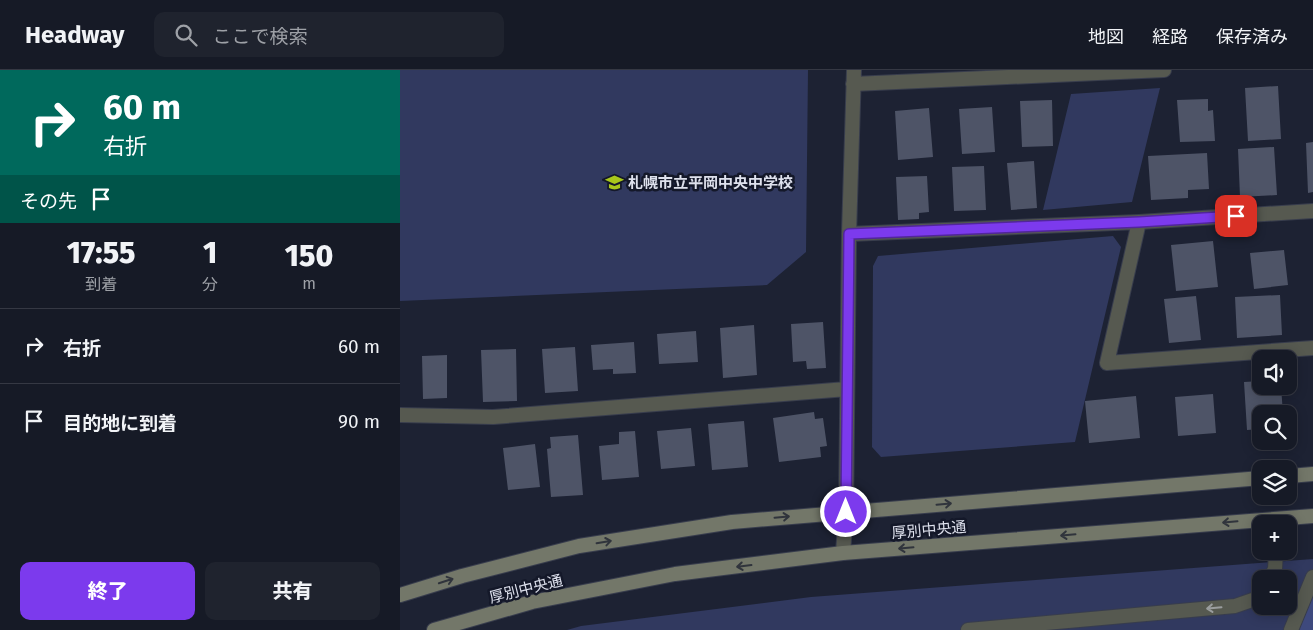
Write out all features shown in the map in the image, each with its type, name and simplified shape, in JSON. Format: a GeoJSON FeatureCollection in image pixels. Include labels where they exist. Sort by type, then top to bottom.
{"type":"FeatureCollection","features":[{"type":"Feature","properties":{"kind":"main road"},"geometry":{"type":"LineString","coordinates":[[1297,475],[1313,474]]}},
{"type":"Feature","properties":{"kind":"main road","name":"厚別中央通"},"geometry":{"type":"LineString","coordinates":[[400,596],[462,576],[579,546],[732,522],[1252,479]]}},
{"type":"Feature","properties":{"kind":"main road","name":"厚別中央通"},"geometry":{"type":"LineString","coordinates":[[1297,518],[1313,516]]}},
{"type":"Feature","properties":{"kind":"main road","name":"厚別中央通"},"geometry":{"type":"LineString","coordinates":[[434,630],[532,602],[675,574],[844,553],[1252,523]]}},
{"type":"Feature","properties":{"kind":"street"},"geometry":{"type":"LineString","coordinates":[[844,553],[849,234],[854,77],[1164,70]]}},
{"type":"Feature","properties":{"kind":"street"},"geometry":{"type":"LineString","coordinates":[[849,234],[1139,222],[1313,211]]}},
{"type":"Feature","properties":{"kind":"street"},"geometry":{"type":"LineString","coordinates":[[1139,222],[1107,362],[1313,348]]}},
{"type":"Feature","properties":{"kind":"street"},"geometry":{"type":"LineString","coordinates":[[400,415],[493,417],[847,389]]}},
{"type":"Feature","properties":{"kind":"street"},"geometry":{"type":"LineString","coordinates":[[1291,630],[1313,577]]}},
{"type":"Feature","properties":{"kind":"street"},"geometry":{"type":"LineString","coordinates":[[968,630],[1042,627],[1235,606],[1252,600]]}},
{"type":"Feature","properties":{"kind":"shaded area","name":"札幌市立平岡中央中学校"},"geometry":{"type":"Polygon","coordinates":[[[400,70],[808,70],[806,252],[767,285],[400,301],[400,70]]]}},
{"type":"Feature","properties":{"kind":"shaded area"},"geometry":{"type":"Polygon","coordinates":[[[1160,88],[1132,202],[1043,210],[1071,94],[1160,88]]]}},
{"type":"Feature","properties":{"kind":"shaded area"},"geometry":{"type":"Polygon","coordinates":[[[1113,236],[1121,247],[1075,442],[881,457],[872,447],[873,266],[878,256],[1113,236]]]}},
{"type":"Feature","properties":{"kind":"shaded area"},"geometry":{"type":"Polygon","coordinates":[[[1313,559],[1313,630],[567,630],[581,626],[811,597],[1313,559]]]}},
{"type":"Feature","properties":{"kind":"shaded area"},"geometry":{"type":"Polygon","coordinates":[[[1313,596],[1313,630],[1299,630],[1302,620],[1313,596]]]}},
{"type":"Feature","properties":{"kind":"building"},"geometry":{"type":"Polygon","coordinates":[[[1278,86],[1281,139],[1248,141],[1245,88],[1278,86]]]}},
{"type":"Feature","properties":{"kind":"building"},"geometry":{"type":"Polygon","coordinates":[[[1208,99],[1208,111],[1213,110],[1215,141],[1180,142],[1177,100],[1208,99]]]}},
{"type":"Feature","properties":{"kind":"building"},"geometry":{"type":"Polygon","coordinates":[[[1052,100],[1053,146],[1022,147],[1020,101],[1052,100]]]}},
{"type":"Feature","properties":{"kind":"building"},"geometry":{"type":"Polygon","coordinates":[[[992,107],[995,152],[962,154],[959,109],[992,107]]]}},
{"type":"Feature","properties":{"kind":"building"},"geometry":{"type":"Polygon","coordinates":[[[929,108],[933,157],[898,160],[895,111],[929,108]]]}},
{"type":"Feature","properties":{"kind":"building"},"geometry":{"type":"Polygon","coordinates":[[[1313,142],[1313,192],[1308,193],[1306,143],[1313,142]]]}},
{"type":"Feature","properties":{"kind":"building"},"geometry":{"type":"Polygon","coordinates":[[[1274,147],[1277,195],[1240,197],[1238,149],[1274,147]]]}},
{"type":"Feature","properties":{"kind":"building"},"geometry":{"type":"Polygon","coordinates":[[[1207,153],[1209,189],[1188,190],[1188,198],[1151,200],[1148,156],[1207,153]]]}},
{"type":"Feature","properties":{"kind":"building"},"geometry":{"type":"Polygon","coordinates":[[[1034,161],[1037,208],[1011,210],[1007,163],[1034,161]]]}},
{"type":"Feature","properties":{"kind":"building"},"geometry":{"type":"Polygon","coordinates":[[[984,166],[986,210],[954,211],[952,167],[984,166]]]}},
{"type":"Feature","properties":{"kind":"building"},"geometry":{"type":"Polygon","coordinates":[[[927,176],[929,212],[919,213],[919,219],[898,220],[896,177],[927,176]]]}},
{"type":"Feature","properties":{"kind":"building"},"geometry":{"type":"Polygon","coordinates":[[[1213,241],[1218,287],[1176,291],[1171,245],[1213,241]]]}},
{"type":"Feature","properties":{"kind":"building"},"geometry":{"type":"Polygon","coordinates":[[[1284,250],[1288,285],[1254,289],[1250,253],[1284,250]]]}},
{"type":"Feature","properties":{"kind":"building"},"geometry":{"type":"Polygon","coordinates":[[[1280,295],[1282,335],[1237,338],[1235,297],[1280,295]]]}},
{"type":"Feature","properties":{"kind":"building"},"geometry":{"type":"Polygon","coordinates":[[[1196,296],[1201,340],[1169,343],[1164,299],[1196,296]]]}},
{"type":"Feature","properties":{"kind":"building"},"geometry":{"type":"Polygon","coordinates":[[[823,322],[826,368],[807,369],[806,361],[793,362],[791,324],[823,322]]]}},
{"type":"Feature","properties":{"kind":"building"},"geometry":{"type":"Polygon","coordinates":[[[754,325],[757,375],[723,378],[720,328],[754,325]]]}},
{"type":"Feature","properties":{"kind":"building"},"geometry":{"type":"Polygon","coordinates":[[[696,331],[698,362],[659,364],[657,334],[696,331]]]}},
{"type":"Feature","properties":{"kind":"building"},"geometry":{"type":"Polygon","coordinates":[[[634,342],[636,373],[613,374],[613,369],[593,370],[591,345],[634,342]]]}},
{"type":"Feature","properties":{"kind":"building"},"geometry":{"type":"Polygon","coordinates":[[[575,347],[578,391],[545,393],[542,349],[575,347]]]}},
{"type":"Feature","properties":{"kind":"building"},"geometry":{"type":"Polygon","coordinates":[[[516,349],[517,401],[483,402],[481,350],[516,349]]]}},
{"type":"Feature","properties":{"kind":"building"},"geometry":{"type":"Polygon","coordinates":[[[447,355],[447,398],[423,399],[422,356],[447,355]]]}},
{"type":"Feature","properties":{"kind":"building"},"geometry":{"type":"Polygon","coordinates":[[[1244,382],[1252,382],[1252,395],[1282,395],[1282,405],[1252,405],[1252,430],[1247,430],[1244,382]]]}},
{"type":"Feature","properties":{"kind":"building"},"geometry":{"type":"Polygon","coordinates":[[[1213,394],[1216,433],[1178,436],[1175,397],[1213,394]]]}},
{"type":"Feature","properties":{"kind":"building"},"geometry":{"type":"Polygon","coordinates":[[[1136,396],[1140,438],[1089,443],[1085,401],[1136,396]]]}},
{"type":"Feature","properties":{"kind":"building"},"geometry":{"type":"Polygon","coordinates":[[[814,412],[815,419],[823,418],[827,446],[820,447],[821,457],[779,462],[773,418],[814,412]]]}},
{"type":"Feature","properties":{"kind":"building"},"geometry":{"type":"Polygon","coordinates":[[[744,421],[748,467],[712,470],[708,424],[744,421]]]}},
{"type":"Feature","properties":{"kind":"building"},"geometry":{"type":"Polygon","coordinates":[[[691,428],[695,466],[661,469],[657,431],[691,428]]]}},
{"type":"Feature","properties":{"kind":"building"},"geometry":{"type":"Polygon","coordinates":[[[635,431],[639,477],[602,480],[599,446],[619,444],[619,432],[635,431]]]}},
{"type":"Feature","properties":{"kind":"building"},"geometry":{"type":"Polygon","coordinates":[[[578,435],[583,495],[551,497],[547,449],[551,448],[550,437],[578,435]]]}},
{"type":"Feature","properties":{"kind":"building"},"geometry":{"type":"Polygon","coordinates":[[[535,444],[540,487],[508,490],[503,448],[535,444]]]}},
{"type":"Feature","properties":{"kind":"place","name":"札幌市立平岡中央中学校"},"geometry":{"type":"Point","coordinates":[614,183]}},
{"type":"Feature","properties":{"kind":"route"},"geometry":{"type":"LineString","coordinates":[[846,512],[849,234],[1236,216]]}}]}
